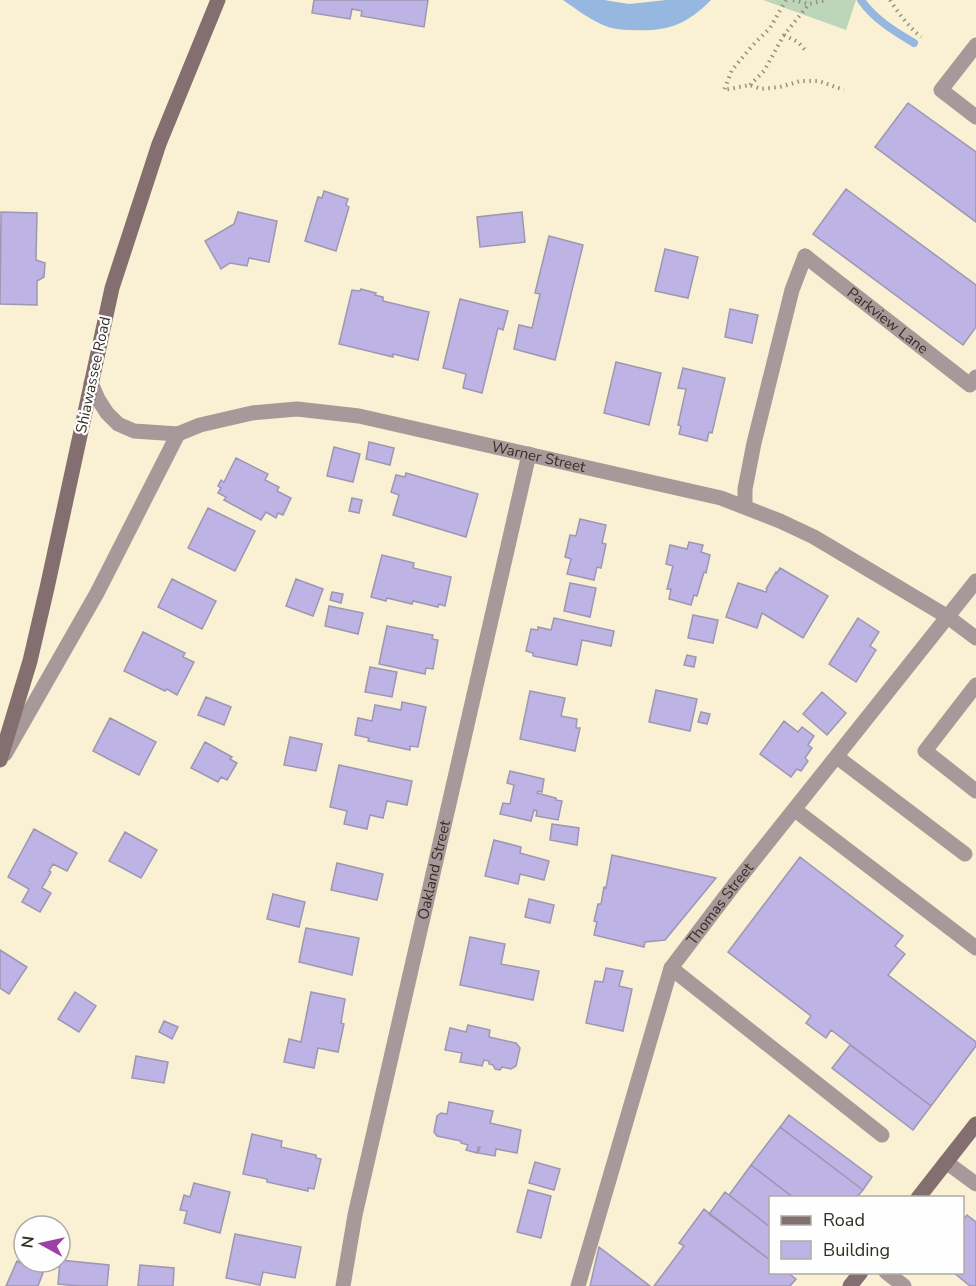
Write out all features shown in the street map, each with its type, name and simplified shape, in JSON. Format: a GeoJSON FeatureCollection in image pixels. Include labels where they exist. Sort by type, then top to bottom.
{"type":"FeatureCollection","features":[{"type":"Feature","properties":{"kind":"street","name":"Shiawassee Road"},"geometry":{"type":"LineString","coordinates":[[0,761],[32,651],[50,577],[112,288],[155,155],[218,0]]}},
{"type":"Feature","properties":{"kind":"street"},"geometry":{"type":"LineString","coordinates":[[976,45],[941,90],[976,117]]}},
{"type":"Feature","properties":{"kind":"street","name":"Parkview Lane"},"geometry":{"type":"LineString","coordinates":[[745,506],[745,489],[754,443],[792,290],[805,256],[973,381]]}},
{"type":"Feature","properties":{"kind":"street","name":"Warner Street"},"geometry":{"type":"LineString","coordinates":[[91,382],[107,413],[118,424],[134,431],[178,434],[200,425],[252,413],[297,409],[359,416],[721,498],[745,506],[814,537],[948,617],[976,638]]}},
{"type":"Feature","properties":{"kind":"street","name":"Shiawassee Road"},"geometry":{"type":"LineString","coordinates":[[0,761],[97,593],[178,434]]}},
{"type":"Feature","properties":{"kind":"street","name":"Oakland Street"},"geometry":{"type":"LineString","coordinates":[[343,1286],[358,1203],[528,454]]}},
{"type":"Feature","properties":{"kind":"street","name":"Thomas Street"},"geometry":{"type":"LineString","coordinates":[[578,1286],[671,968],[734,885],[976,581]]}},
{"type":"Feature","properties":{"kind":"street"},"geometry":{"type":"LineString","coordinates":[[976,685],[925,751],[976,791]]}},
{"type":"Feature","properties":{"kind":"street"},"geometry":{"type":"LineString","coordinates":[[837,757],[964,854]]}},
{"type":"Feature","properties":{"kind":"street"},"geometry":{"type":"LineString","coordinates":[[795,810],[976,948]]}},
{"type":"Feature","properties":{"kind":"street"},"geometry":{"type":"LineString","coordinates":[[671,968],[882,1136]]}},
{"type":"Feature","properties":{"kind":"street"},"geometry":{"type":"LineString","coordinates":[[919,1196],[976,1124]]}},
{"type":"Feature","properties":{"kind":"street"},"geometry":{"type":"LineString","coordinates":[[946,1162],[976,1184]]}},
{"type":"Feature","properties":{"kind":"street"},"geometry":{"type":"LineString","coordinates":[[850,1286],[859,1274]]}},
{"type":"Feature","properties":{"kind":"street"},"geometry":{"type":"LineString","coordinates":[[888,1274],[904,1286]]}},
{"type":"Feature","properties":{"kind":"path"},"geometry":{"type":"LineString","coordinates":[[786,0],[771,28],[732,70],[724,90],[750,85],[760,89],[780,87],[800,81],[819,81],[844,90]]}},
{"type":"Feature","properties":{"kind":"path"},"geometry":{"type":"LineString","coordinates":[[794,0],[809,4],[826,0]]}},
{"type":"Feature","properties":{"kind":"path"},"geometry":{"type":"LineString","coordinates":[[890,0],[912,30],[921,37]]}},
{"type":"Feature","properties":{"kind":"path"},"geometry":{"type":"LineString","coordinates":[[750,85],[764,71],[784,35],[809,4]]}},
{"type":"Feature","properties":{"kind":"path"},"geometry":{"type":"LineString","coordinates":[[784,35],[798,42],[806,51]]}},
{"type":"Feature","properties":{"kind":"green space"},"geometry":{"type":"Polygon","coordinates":[[[763,0],[856,0],[846,30],[763,0]]]}},
{"type":"Feature","properties":{"kind":"water"},"geometry":{"type":"Polygon","coordinates":[[[563,0],[604,0],[629,4],[666,0],[711,0],[702,9],[674,26],[643,30],[620,29],[598,23],[563,0]]]}},
{"type":"Feature","properties":{"kind":"building"},"geometry":{"type":"Polygon","coordinates":[[[314,0],[428,0],[424,27],[361,16],[362,11],[352,9],[350,19],[312,13],[314,0]]]}},
{"type":"Feature","properties":{"kind":"building"},"geometry":{"type":"Polygon","coordinates":[[[908,103],[976,152],[976,222],[875,147],[908,103]]]}},
{"type":"Feature","properties":{"kind":"building"},"geometry":{"type":"Polygon","coordinates":[[[846,189],[976,285],[976,327],[963,345],[813,234],[846,189]]]}},
{"type":"Feature","properties":{"kind":"building"},"geometry":{"type":"Polygon","coordinates":[[[324,191],[348,199],[346,205],[349,207],[336,251],[305,241],[318,197],[322,198],[324,191]]]}},
{"type":"Feature","properties":{"kind":"building"},"geometry":{"type":"Polygon","coordinates":[[[1,212],[37,213],[36,260],[45,263],[44,277],[37,281],[37,305],[0,304],[1,212]]]}},
{"type":"Feature","properties":{"kind":"building"},"geometry":{"type":"Polygon","coordinates":[[[238,212],[277,221],[269,262],[249,258],[247,266],[230,263],[221,269],[205,241],[234,224],[238,212]]]}},
{"type":"Feature","properties":{"kind":"building"},"geometry":{"type":"Polygon","coordinates":[[[522,212],[525,242],[480,247],[477,217],[522,212]]]}},
{"type":"Feature","properties":{"kind":"building"},"geometry":{"type":"Polygon","coordinates":[[[549,236],[583,245],[555,360],[514,349],[519,325],[532,328],[540,294],[535,293],[549,236]]]}},
{"type":"Feature","properties":{"kind":"building"},"geometry":{"type":"Polygon","coordinates":[[[665,249],[698,257],[688,298],[655,291],[665,249]]]}},
{"type":"Feature","properties":{"kind":"building"},"geometry":{"type":"Polygon","coordinates":[[[361,289],[376,293],[375,295],[383,297],[383,301],[429,312],[418,360],[393,354],[393,357],[339,344],[352,290],[360,291],[361,289]]]}},
{"type":"Feature","properties":{"kind":"building"},"geometry":{"type":"Polygon","coordinates":[[[460,299],[508,311],[503,330],[498,328],[482,393],[463,388],[466,374],[443,368],[460,299]]]}},
{"type":"Feature","properties":{"kind":"building"},"geometry":{"type":"Polygon","coordinates":[[[730,309],[758,315],[752,343],[725,337],[730,309]]]}},
{"type":"Feature","properties":{"kind":"building"},"geometry":{"type":"Polygon","coordinates":[[[616,362],[661,373],[649,425],[604,413],[616,362]]]}},
{"type":"Feature","properties":{"kind":"building"},"geometry":{"type":"Polygon","coordinates":[[[683,368],[725,378],[712,433],[709,432],[707,441],[679,434],[681,426],[678,425],[686,389],[678,388],[683,368]]]}},
{"type":"Feature","properties":{"kind":"building"},"geometry":{"type":"Polygon","coordinates":[[[369,442],[394,448],[390,465],[366,459],[369,442]]]}},
{"type":"Feature","properties":{"kind":"building"},"geometry":{"type":"Polygon","coordinates":[[[334,447],[360,454],[353,482],[327,476],[334,447]]]}},
{"type":"Feature","properties":{"kind":"building"},"geometry":{"type":"Polygon","coordinates":[[[236,458],[268,474],[265,480],[279,487],[277,491],[291,498],[283,515],[278,513],[276,518],[266,512],[261,520],[224,500],[226,497],[218,493],[221,480],[224,482],[236,458]]]}},
{"type":"Feature","properties":{"kind":"building"},"geometry":{"type":"Polygon","coordinates":[[[406,473],[478,494],[466,537],[393,515],[399,495],[391,492],[396,475],[405,477],[406,473]]]}},
{"type":"Feature","properties":{"kind":"building"},"geometry":{"type":"Polygon","coordinates":[[[352,498],[362,500],[359,513],[349,511],[352,498]]]}},
{"type":"Feature","properties":{"kind":"building"},"geometry":{"type":"Polygon","coordinates":[[[208,508],[255,531],[235,571],[188,548],[208,508]]]}},
{"type":"Feature","properties":{"kind":"building"},"geometry":{"type":"Polygon","coordinates":[[[580,519],[606,525],[602,543],[606,544],[601,568],[597,567],[594,580],[567,574],[571,559],[565,557],[570,535],[576,536],[580,519]]]}},
{"type":"Feature","properties":{"kind":"building"},"geometry":{"type":"Polygon","coordinates":[[[689,542],[703,545],[701,552],[710,555],[706,573],[704,572],[697,596],[694,595],[691,605],[669,599],[671,589],[667,589],[673,566],[666,564],[670,545],[687,549],[689,542]]]}},
{"type":"Feature","properties":{"kind":"building"},"geometry":{"type":"Polygon","coordinates":[[[382,555],[414,563],[413,568],[451,577],[445,606],[439,604],[438,607],[413,601],[412,604],[387,598],[386,601],[371,597],[382,555]]]}},
{"type":"Feature","properties":{"kind":"building"},"geometry":{"type":"Polygon","coordinates":[[[780,568],[828,596],[803,638],[762,613],[757,628],[726,617],[738,583],[766,592],[780,568]]]}},
{"type":"Feature","properties":{"kind":"building"},"geometry":{"type":"Polygon","coordinates":[[[172,579],[216,601],[202,629],[158,607],[172,579]]]}},
{"type":"Feature","properties":{"kind":"building"},"geometry":{"type":"Polygon","coordinates":[[[296,579],[323,589],[313,616],[286,606],[296,579]]]}},
{"type":"Feature","properties":{"kind":"building"},"geometry":{"type":"Polygon","coordinates":[[[570,583],[596,588],[590,617],[564,611],[570,583]]]}},
{"type":"Feature","properties":{"kind":"building"},"geometry":{"type":"Polygon","coordinates":[[[332,592],[343,594],[341,603],[330,600],[332,592]]]}},
{"type":"Feature","properties":{"kind":"building"},"geometry":{"type":"Polygon","coordinates":[[[329,606],[363,613],[358,634],[325,626],[329,606]]]}},
{"type":"Feature","properties":{"kind":"building"},"geometry":{"type":"Polygon","coordinates":[[[693,615],[718,620],[713,643],[688,638],[693,615]]]}},
{"type":"Feature","properties":{"kind":"building"},"geometry":{"type":"Polygon","coordinates":[[[554,618],[614,631],[611,646],[582,640],[577,665],[533,656],[533,653],[526,651],[531,629],[538,630],[538,627],[551,630],[554,618]]]}},
{"type":"Feature","properties":{"kind":"building"},"geometry":{"type":"Polygon","coordinates":[[[858,618],[879,632],[870,646],[876,650],[856,682],[829,664],[858,618]]]}},
{"type":"Feature","properties":{"kind":"building"},"geometry":{"type":"Polygon","coordinates":[[[387,626],[433,635],[432,639],[438,640],[433,669],[426,668],[425,674],[379,664],[387,626]]]}},
{"type":"Feature","properties":{"kind":"building"},"geometry":{"type":"Polygon","coordinates":[[[143,632],[185,653],[183,657],[194,662],[177,695],[124,671],[143,632]]]}},
{"type":"Feature","properties":{"kind":"building"},"geometry":{"type":"Polygon","coordinates":[[[687,655],[696,657],[694,667],[684,665],[687,655]]]}},
{"type":"Feature","properties":{"kind":"building"},"geometry":{"type":"Polygon","coordinates":[[[370,667],[397,672],[392,697],[365,692],[370,667]]]}},
{"type":"Feature","properties":{"kind":"building"},"geometry":{"type":"Polygon","coordinates":[[[656,690],[697,699],[690,731],[649,722],[656,690]]]}},
{"type":"Feature","properties":{"kind":"building"},"geometry":{"type":"Polygon","coordinates":[[[530,691],[565,698],[561,716],[577,719],[576,728],[580,728],[575,751],[520,739],[530,691]]]}},
{"type":"Feature","properties":{"kind":"building"},"geometry":{"type":"Polygon","coordinates":[[[822,692],[846,713],[827,735],[803,714],[822,692]]]}},
{"type":"Feature","properties":{"kind":"building"},"geometry":{"type":"Polygon","coordinates":[[[206,697],[231,707],[224,725],[198,715],[206,697]]]}},
{"type":"Feature","properties":{"kind":"building"},"geometry":{"type":"Polygon","coordinates":[[[402,702],[426,707],[418,747],[410,746],[410,750],[368,741],[369,738],[355,735],[358,718],[372,721],[375,705],[401,710],[402,702]]]}},
{"type":"Feature","properties":{"kind":"building"},"geometry":{"type":"Polygon","coordinates":[[[701,712],[710,714],[707,724],[698,722],[701,712]]]}},
{"type":"Feature","properties":{"kind":"building"},"geometry":{"type":"Polygon","coordinates":[[[110,718],[156,742],[139,775],[93,751],[110,718]]]}},
{"type":"Feature","properties":{"kind":"building"},"geometry":{"type":"Polygon","coordinates":[[[784,721],[798,732],[802,727],[814,736],[808,745],[812,748],[805,758],[808,761],[801,771],[797,769],[791,777],[760,754],[784,721]]]}},
{"type":"Feature","properties":{"kind":"building"},"geometry":{"type":"Polygon","coordinates":[[[290,737],[322,744],[316,771],[284,765],[290,737]]]}},
{"type":"Feature","properties":{"kind":"building"},"geometry":{"type":"Polygon","coordinates":[[[205,742],[232,757],[230,759],[237,763],[227,780],[221,777],[218,782],[191,768],[205,742]]]}},
{"type":"Feature","properties":{"kind":"building"},"geometry":{"type":"Polygon","coordinates":[[[339,765],[412,781],[407,805],[387,801],[383,818],[370,815],[367,829],[344,824],[347,811],[330,807],[339,765]]]}},
{"type":"Feature","properties":{"kind":"building"},"geometry":{"type":"Polygon","coordinates":[[[510,771],[544,779],[542,792],[537,793],[562,801],[558,820],[536,816],[537,811],[534,810],[531,821],[500,814],[503,803],[510,804],[514,785],[507,783],[510,771]]]}},
{"type":"Feature","properties":{"kind":"building"},"geometry":{"type":"Polygon","coordinates":[[[552,824],[579,828],[577,845],[550,840],[552,824]]]}},
{"type":"Feature","properties":{"kind":"building"},"geometry":{"type":"Polygon","coordinates":[[[34,829],[77,853],[67,871],[53,864],[42,888],[51,893],[40,912],[22,902],[29,889],[8,877],[34,829]]]}},
{"type":"Feature","properties":{"kind":"building"},"geometry":{"type":"Polygon","coordinates":[[[125,832],[157,850],[141,878],[109,861],[125,832]]]}},
{"type":"Feature","properties":{"kind":"building"},"geometry":{"type":"Polygon","coordinates":[[[494,840],[521,847],[520,853],[549,861],[544,880],[520,874],[518,884],[485,876],[494,840]]]}},
{"type":"Feature","properties":{"kind":"building"},"geometry":{"type":"Polygon","coordinates":[[[612,855],[716,878],[665,940],[645,942],[644,947],[594,935],[597,922],[594,921],[598,904],[601,904],[604,887],[606,888],[612,855]]]}},
{"type":"Feature","properties":{"kind":"building"},"geometry":{"type":"Polygon","coordinates":[[[800,857],[903,936],[895,946],[905,954],[888,975],[976,1042],[976,1046],[931,1106],[831,1030],[826,1038],[806,1023],[811,1016],[728,952],[800,857]]]}},
{"type":"Feature","properties":{"kind":"building"},"geometry":{"type":"Polygon","coordinates":[[[337,863],[383,874],[377,900],[331,890],[337,863]]]}},
{"type":"Feature","properties":{"kind":"building"},"geometry":{"type":"Polygon","coordinates":[[[273,894],[305,902],[299,927],[267,919],[273,894]]]}},
{"type":"Feature","properties":{"kind":"building"},"geometry":{"type":"Polygon","coordinates":[[[529,899],[554,905],[550,923],[525,917],[529,899]]]}},
{"type":"Feature","properties":{"kind":"building"},"geometry":{"type":"Polygon","coordinates":[[[306,928],[359,938],[352,975],[299,962],[306,928]]]}},
{"type":"Feature","properties":{"kind":"building"},"geometry":{"type":"Polygon","coordinates":[[[470,937],[505,944],[501,964],[539,971],[533,1000],[460,985],[470,937]]]}},
{"type":"Feature","properties":{"kind":"building"},"geometry":{"type":"Polygon","coordinates":[[[0,950],[27,967],[9,994],[0,988],[0,950]]]}},
{"type":"Feature","properties":{"kind":"building"},"geometry":{"type":"Polygon","coordinates":[[[606,968],[623,971],[619,986],[632,989],[623,1031],[586,1023],[595,981],[603,982],[606,968]]]}},
{"type":"Feature","properties":{"kind":"building"},"geometry":{"type":"Polygon","coordinates":[[[75,992],[96,1006],[79,1032],[58,1019],[75,992]]]}},
{"type":"Feature","properties":{"kind":"building"},"geometry":{"type":"Polygon","coordinates":[[[311,992],[345,999],[341,1023],[344,1024],[338,1052],[318,1048],[314,1068],[284,1062],[289,1039],[301,1042],[311,992]]]}},
{"type":"Feature","properties":{"kind":"building"},"geometry":{"type":"Polygon","coordinates":[[[164,1021],[178,1027],[172,1039],[159,1032],[164,1021]]]}},
{"type":"Feature","properties":{"kind":"building"},"geometry":{"type":"Polygon","coordinates":[[[468,1025],[490,1030],[489,1037],[516,1043],[520,1048],[516,1066],[511,1069],[502,1067],[500,1070],[495,1069],[489,1061],[484,1060],[482,1066],[460,1062],[462,1053],[445,1050],[450,1028],[466,1032],[468,1025]]]}},
{"type":"Feature","properties":{"kind":"building"},"geometry":{"type":"Polygon","coordinates":[[[850,1045],[931,1106],[913,1130],[832,1068],[850,1045]]]}},
{"type":"Feature","properties":{"kind":"building"},"geometry":{"type":"Polygon","coordinates":[[[136,1056],[168,1062],[164,1083],[132,1078],[136,1056]]]}},
{"type":"Feature","properties":{"kind":"building"},"geometry":{"type":"Polygon","coordinates":[[[449,1102],[493,1111],[490,1123],[521,1130],[517,1153],[496,1149],[495,1156],[478,1153],[480,1147],[478,1147],[477,1153],[466,1150],[468,1145],[461,1141],[437,1136],[434,1132],[437,1116],[441,1113],[447,1114],[449,1102]]]}},
{"type":"Feature","properties":{"kind":"building"},"geometry":{"type":"Polygon","coordinates":[[[789,1115],[872,1177],[863,1190],[780,1127],[789,1115]]]}},
{"type":"Feature","properties":{"kind":"building"},"geometry":{"type":"Polygon","coordinates":[[[780,1127],[863,1190],[858,1196],[791,1196],[751,1165],[780,1127]]]}},
{"type":"Feature","properties":{"kind":"building"},"geometry":{"type":"Polygon","coordinates":[[[252,1134],[282,1141],[281,1147],[316,1155],[316,1158],[321,1159],[314,1189],[308,1188],[308,1191],[243,1174],[252,1134]]]}},
{"type":"Feature","properties":{"kind":"building"},"geometry":{"type":"Polygon","coordinates":[[[535,1162],[560,1169],[554,1190],[529,1183],[535,1162]]]}},
{"type":"Feature","properties":{"kind":"building"},"geometry":{"type":"Polygon","coordinates":[[[751,1165],[791,1196],[769,1196],[769,1226],[729,1195],[751,1165]]]}},
{"type":"Feature","properties":{"kind":"building"},"geometry":{"type":"Polygon","coordinates":[[[194,1183],[230,1192],[220,1233],[184,1223],[187,1211],[180,1210],[184,1195],[190,1197],[194,1183]]]}},
{"type":"Feature","properties":{"kind":"building"},"geometry":{"type":"Polygon","coordinates":[[[528,1190],[551,1196],[541,1238],[517,1232],[528,1190]]]}},
{"type":"Feature","properties":{"kind":"building"},"geometry":{"type":"Polygon","coordinates":[[[725,1192],[769,1226],[769,1259],[709,1214],[725,1192]]]}},
{"type":"Feature","properties":{"kind":"building"},"geometry":{"type":"Polygon","coordinates":[[[704,1209],[769,1259],[769,1274],[790,1274],[796,1279],[790,1286],[654,1286],[684,1246],[679,1243],[704,1209]]]}},
{"type":"Feature","properties":{"kind":"building"},"geometry":{"type":"Polygon","coordinates":[[[967,1215],[976,1222],[976,1286],[970,1286],[955,1274],[964,1274],[964,1219],[967,1215]]]}},
{"type":"Feature","properties":{"kind":"building"},"geometry":{"type":"Polygon","coordinates":[[[235,1234],[301,1247],[295,1278],[263,1272],[260,1285],[226,1278],[235,1234]]]}},
{"type":"Feature","properties":{"kind":"building"},"geometry":{"type":"Polygon","coordinates":[[[599,1247],[650,1286],[590,1286],[599,1247]]]}},
{"type":"Feature","properties":{"kind":"building"},"geometry":{"type":"Polygon","coordinates":[[[72,1261],[109,1265],[107,1286],[58,1284],[59,1274],[72,1274],[72,1261]]]}},
{"type":"Feature","properties":{"kind":"building"},"geometry":{"type":"Polygon","coordinates":[[[140,1265],[174,1268],[173,1286],[138,1286],[140,1265]]]}},
{"type":"Feature","properties":{"kind":"building"},"geometry":{"type":"Polygon","coordinates":[[[12,1272],[43,1274],[38,1286],[6,1286],[12,1272]]]}},
{"type":"Feature","properties":{"kind":"waterway"},"geometry":{"type":"LineString","coordinates":[[861,0],[878,19],[914,43]]}}]}
